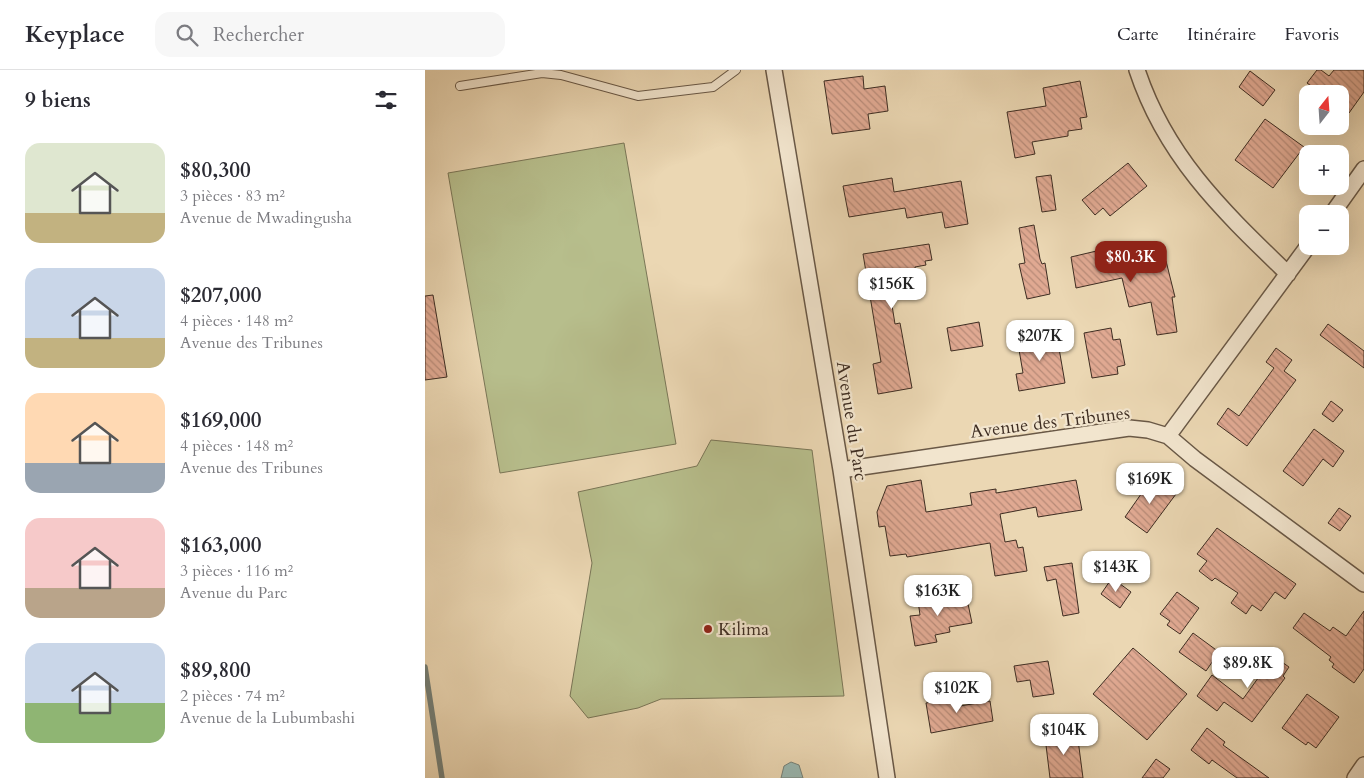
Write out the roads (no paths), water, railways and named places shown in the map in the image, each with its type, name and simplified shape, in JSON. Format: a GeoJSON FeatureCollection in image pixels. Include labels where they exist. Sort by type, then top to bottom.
{"type":"FeatureCollection","features":[{"type":"Feature","properties":{"kind":"street","name":"Avenue du Parc"},"geometry":{"type":"LineString","coordinates":[[774,70],[841,470],[887,778]]}},
{"type":"Feature","properties":{"kind":"street"},"geometry":{"type":"LineString","coordinates":[[1137,70],[1154,114],[1200,185],[1226,214],[1288,274]]}},
{"type":"Feature","properties":{"kind":"street"},"geometry":{"type":"LineString","coordinates":[[1338,205],[1364,169]]}},
{"type":"Feature","properties":{"kind":"street"},"geometry":{"type":"LineString","coordinates":[[1168,436],[1302,255]]}},
{"type":"Feature","properties":{"kind":"street","name":"Avenue des Tribunes"},"geometry":{"type":"LineString","coordinates":[[841,470],[1129,428],[1148,430],[1168,436],[1195,459],[1364,584]]}},
{"type":"Feature","properties":{"kind":"street"},"geometry":{"type":"LineString","coordinates":[[1355,778],[1364,765]]}},
{"type":"Feature","properties":{"kind":"lane"},"geometry":{"type":"LineString","coordinates":[[460,86],[542,73],[561,75],[638,96],[713,86],[736,70]]}},
{"type":"Feature","properties":{"kind":"water"},"geometry":{"type":"Polygon","coordinates":[[[791,762],[799,765],[803,778],[781,778],[784,766],[791,762]]]}},
{"type":"Feature","properties":{"kind":"waterway"},"geometry":{"type":"LineString","coordinates":[[425,667],[442,778]]}},
{"type":"Feature","properties":{"kind":"place","name":"Kilima"},"geometry":{"type":"Point","coordinates":[708,629]}}]}
